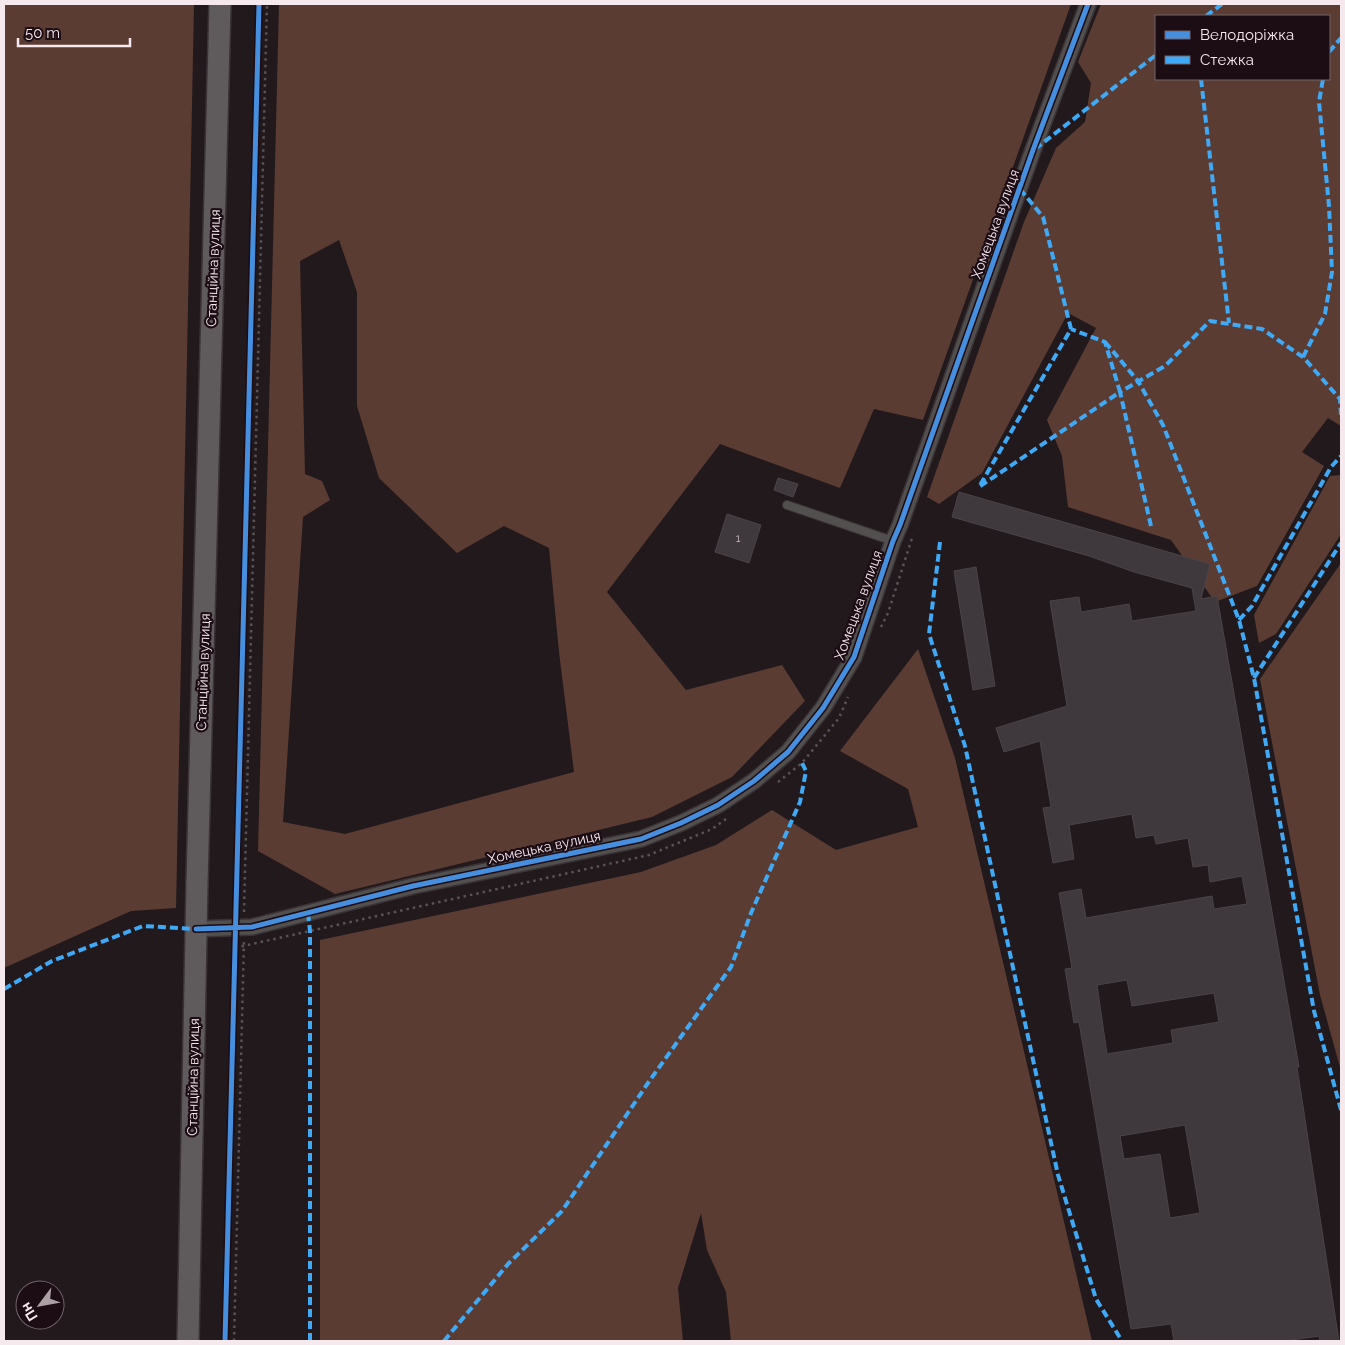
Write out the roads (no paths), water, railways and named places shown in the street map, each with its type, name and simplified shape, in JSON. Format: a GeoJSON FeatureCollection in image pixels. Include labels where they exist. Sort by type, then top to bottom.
{"type":"FeatureCollection","features":[{"type":"Feature","properties":{"kind":"street","name":"Станційна вулиця"},"geometry":{"type":"LineString","coordinates":[[188,1341],[196,929],[220,4]]}},
{"type":"Feature","properties":{"kind":"street","name":"Хомецька вулиця"},"geometry":{"type":"LineString","coordinates":[[196,929],[240,928],[413,886],[642,839],[718,805],[754,781],[788,752],[823,708],[854,657],[893,540],[900,525],[1033,150],[1088,4]]}},
{"type":"Feature","properties":{"kind":"lane"},"geometry":{"type":"LineString","coordinates":[[787,505],[893,540]]}}]}
